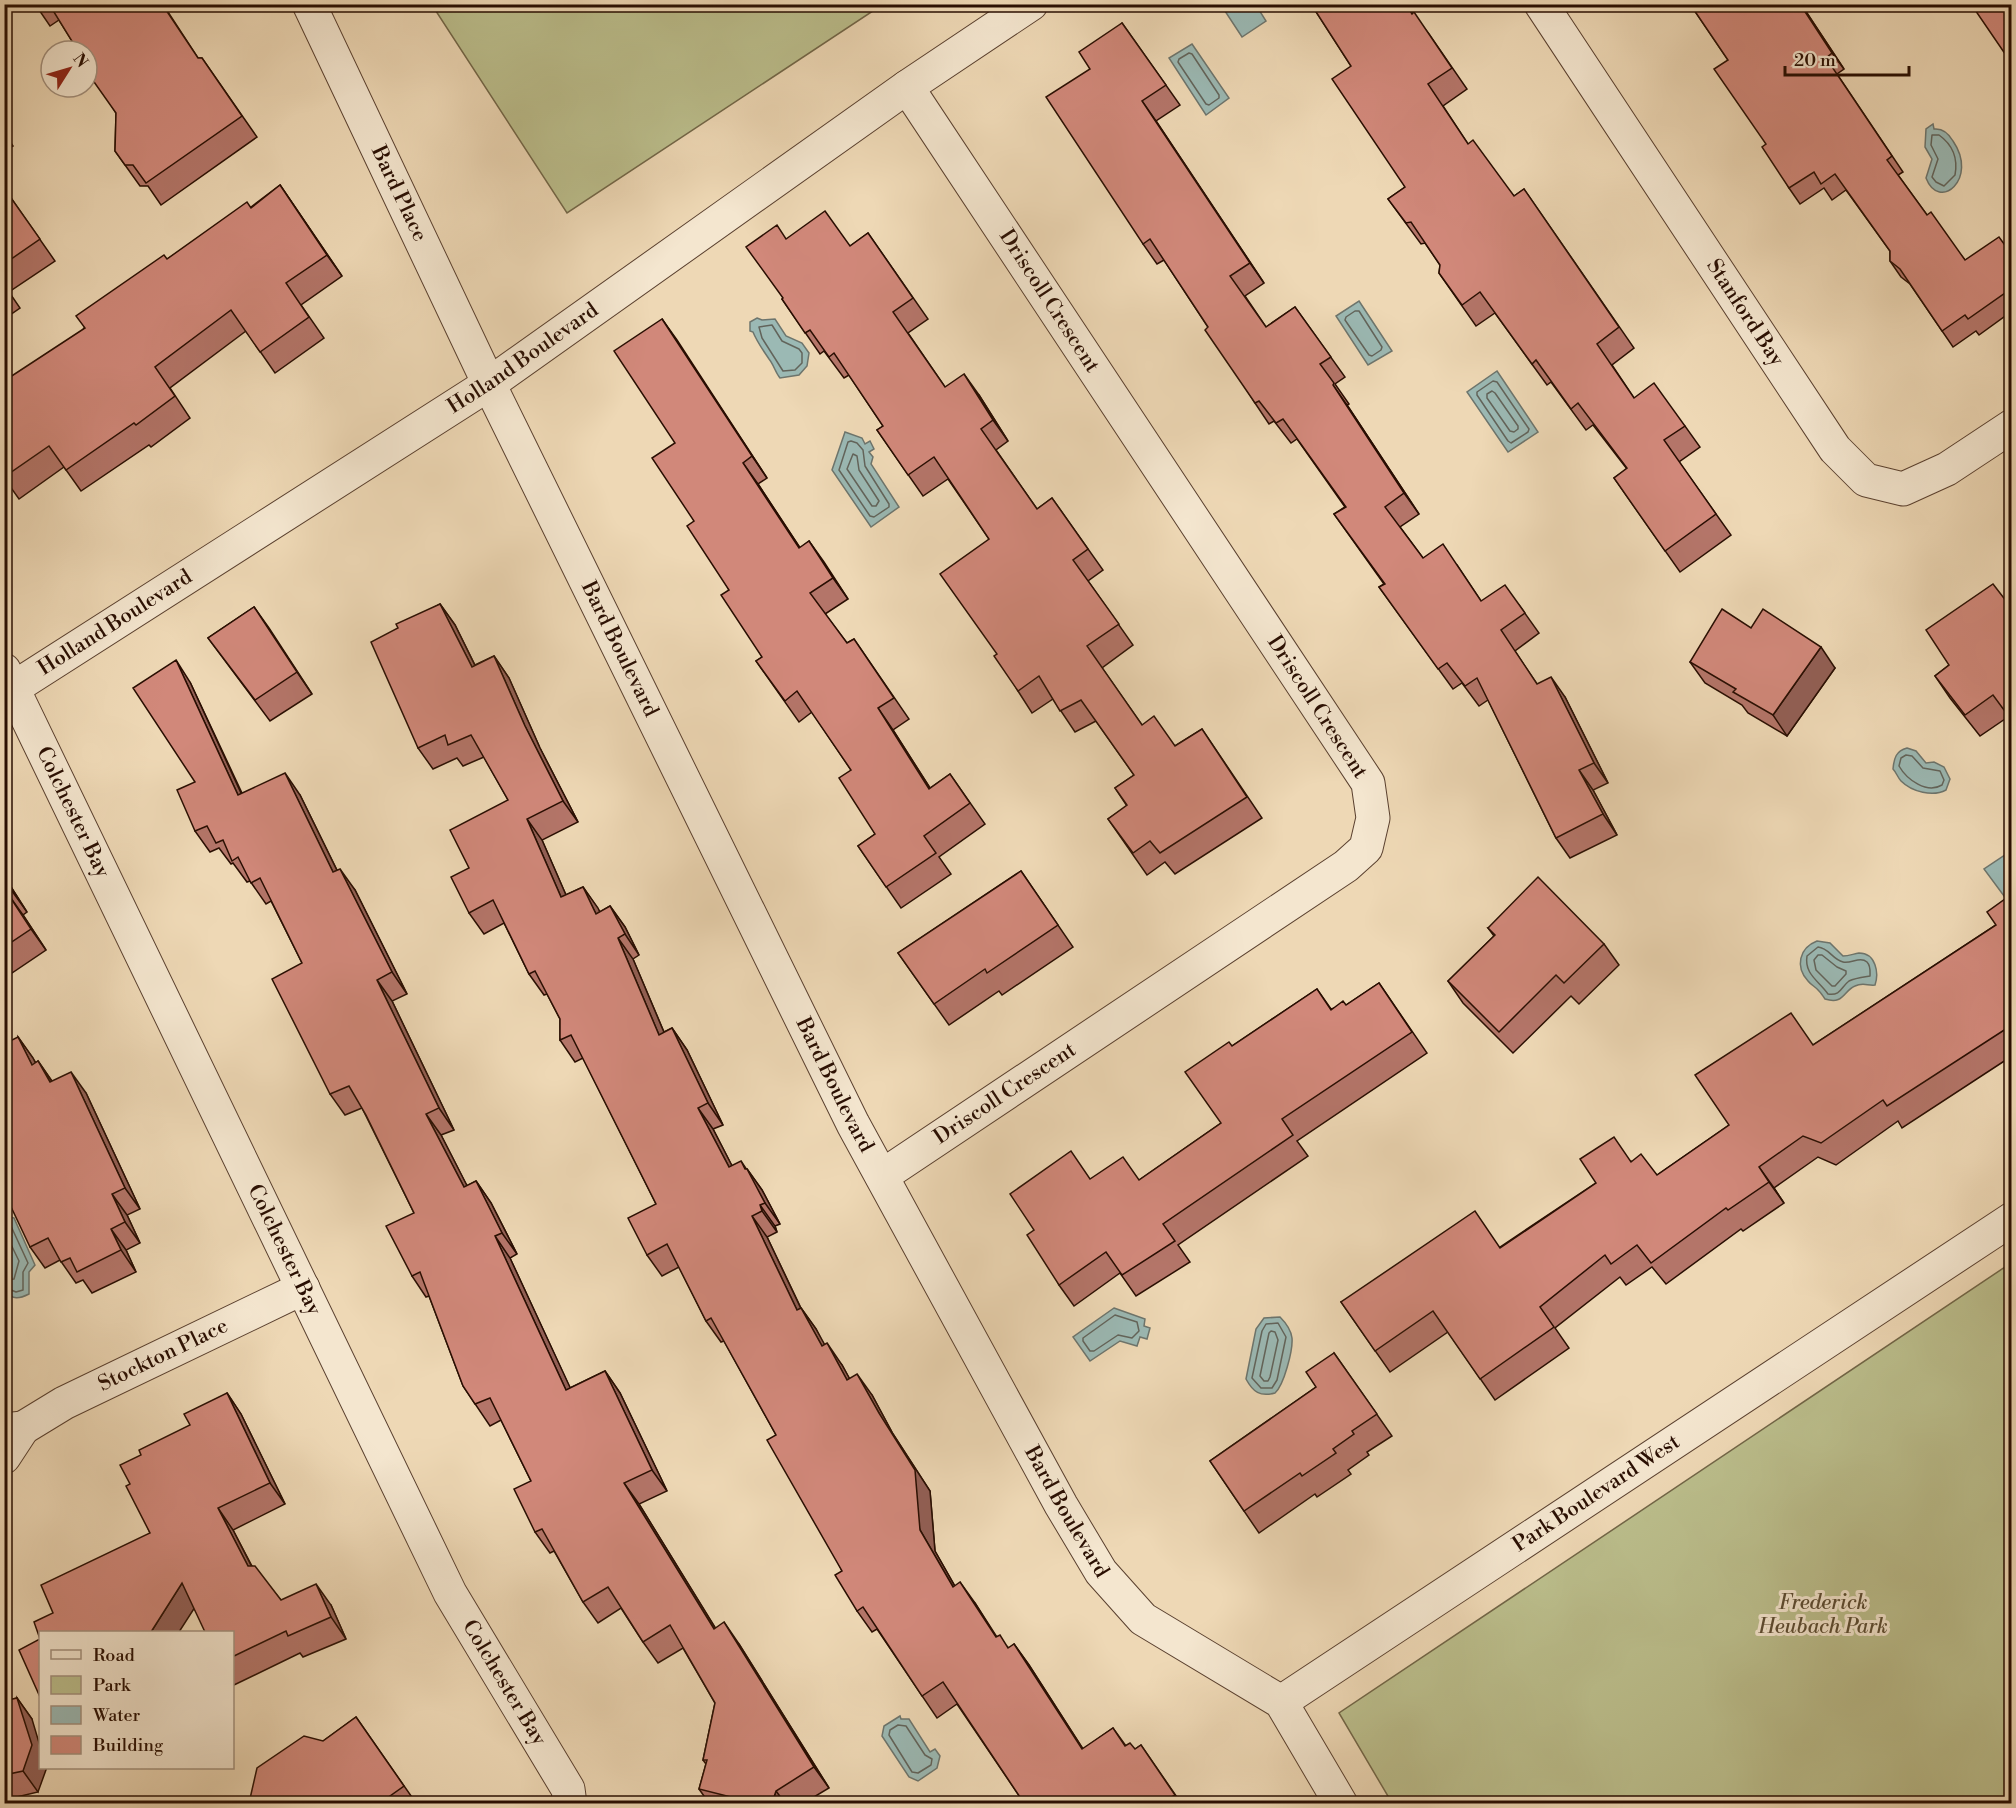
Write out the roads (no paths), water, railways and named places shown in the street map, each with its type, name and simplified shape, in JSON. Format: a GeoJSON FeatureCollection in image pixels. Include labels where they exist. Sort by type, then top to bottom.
{"type":"FeatureCollection","features":[{"type":"Feature","properties":{"kind":"street","name":"Bard Place"},"geometry":{"type":"LineString","coordinates":[[309,4],[489,384]]}},
{"type":"Feature","properties":{"kind":"street","name":"Holland Boulevard"},"geometry":{"type":"LineString","coordinates":[[7,684],[489,384],[907,87],[1030,4]]}},
{"type":"Feature","properties":{"kind":"street","name":"Stanford Bay"},"geometry":{"type":"LineString","coordinates":[[1541,4],[1835,448],[1866,480],[1904,489],[1947,469],[2012,426]]}},
{"type":"Feature","properties":{"kind":"street","name":"Driscoll Crescent"},"geometry":{"type":"LineString","coordinates":[[882,1176],[1346,866],[1366,848],[1373,818],[1368,783],[907,87]]}},
{"type":"Feature","properties":{"kind":"street","name":"Bard Boulevard"},"geometry":{"type":"LineString","coordinates":[[489,384],[853,1124],[1021,1433],[1101,1572],[1143,1619],[1281,1702]]}},
{"type":"Feature","properties":{"kind":"street","name":"Colchester Bay"},"geometry":{"type":"LineString","coordinates":[[7,684],[450,1593],[568,1789],[570,1803]]}},
{"type":"Feature","properties":{"kind":"street","name":"Park Boulevard West"},"geometry":{"type":"LineString","coordinates":[[1281,1702],[2012,1219]]}},
{"type":"Feature","properties":{"kind":"street","name":"Stockton Place"},"geometry":{"type":"LineString","coordinates":[[4,1457],[14,1429],[303,1288]]}},
{"type":"Feature","properties":{"kind":"street"},"geometry":{"type":"LineString","coordinates":[[1281,1702],[1341,1803]]}},
{"type":"Feature","properties":{"kind":"water"},"geometry":{"type":"Polygon","coordinates":[[[1221,5],[1256,5],[1266,21],[1242,37],[1221,5]]]}},
{"type":"Feature","properties":{"kind":"water"},"geometry":{"type":"Polygon","coordinates":[[[1192,44],[1229,98],[1206,115],[1169,58],[1192,44]]]}},
{"type":"Feature","properties":{"kind":"water"},"geometry":{"type":"Polygon","coordinates":[[[1933,124],[1934,129],[1950,136],[1960,155],[1962,168],[1959,178],[1947,191],[1939,192],[1932,188],[1926,178],[1932,159],[1925,147],[1926,129],[1933,124]]]}},
{"type":"Feature","properties":{"kind":"water"},"geometry":{"type":"Polygon","coordinates":[[[1359,301],[1392,351],[1368,365],[1336,316],[1359,301]]]}},
{"type":"Feature","properties":{"kind":"water"},"geometry":{"type":"Polygon","coordinates":[[[757,318],[775,319],[786,336],[802,343],[809,353],[807,366],[799,375],[780,378],[778,376],[753,332],[750,331],[750,322],[757,318]]]}},
{"type":"Feature","properties":{"kind":"water"},"geometry":{"type":"Polygon","coordinates":[[[1497,371],[1538,432],[1508,452],[1467,392],[1497,371]]]}},
{"type":"Feature","properties":{"kind":"water"},"geometry":{"type":"Polygon","coordinates":[[[845,432],[862,438],[865,444],[870,441],[874,449],[869,452],[873,457],[871,464],[899,507],[871,527],[832,470],[845,432]]]}},
{"type":"Feature","properties":{"kind":"water"},"geometry":{"type":"Polygon","coordinates":[[[1907,748],[1916,751],[1926,763],[1934,762],[1944,767],[1950,779],[1946,790],[1935,793],[1923,792],[1901,781],[1893,769],[1894,762],[1898,753],[1907,748]]]}},
{"type":"Feature","properties":{"kind":"water"},"geometry":{"type":"Polygon","coordinates":[[[2011,851],[2011,891],[2004,896],[1984,869],[2011,851]]]}},
{"type":"Feature","properties":{"kind":"water"},"geometry":{"type":"Polygon","coordinates":[[[1817,941],[1830,943],[1843,956],[1859,953],[1869,956],[1875,965],[1877,975],[1875,985],[1858,985],[1851,988],[1840,999],[1825,999],[1804,976],[1800,964],[1806,948],[1817,941]]]}},
{"type":"Feature","properties":{"kind":"water"},"geometry":{"type":"Polygon","coordinates":[[[5,1216],[14,1218],[35,1265],[29,1272],[29,1294],[19,1298],[5,1291],[5,1216]]]}},
{"type":"Feature","properties":{"kind":"water"},"geometry":{"type":"Polygon","coordinates":[[[1114,1308],[1145,1319],[1144,1326],[1150,1328],[1147,1339],[1140,1337],[1137,1346],[1120,1341],[1090,1361],[1073,1337],[1114,1308]]]}},
{"type":"Feature","properties":{"kind":"water"},"geometry":{"type":"Polygon","coordinates":[[[1280,1317],[1291,1335],[1289,1359],[1282,1383],[1275,1393],[1261,1394],[1251,1387],[1246,1379],[1256,1329],[1264,1318],[1280,1317]]]}},
{"type":"Feature","properties":{"kind":"water"},"geometry":{"type":"Polygon","coordinates":[[[900,1716],[901,1719],[909,1719],[930,1752],[935,1749],[940,1756],[937,1768],[918,1781],[909,1777],[882,1736],[884,1726],[900,1716]]]}},
{"type":"Feature","properties":{"kind":"park label","name":"Frederick Heubach Park"},"geometry":{"type":"Point","coordinates":[1823,1615]}}]}
